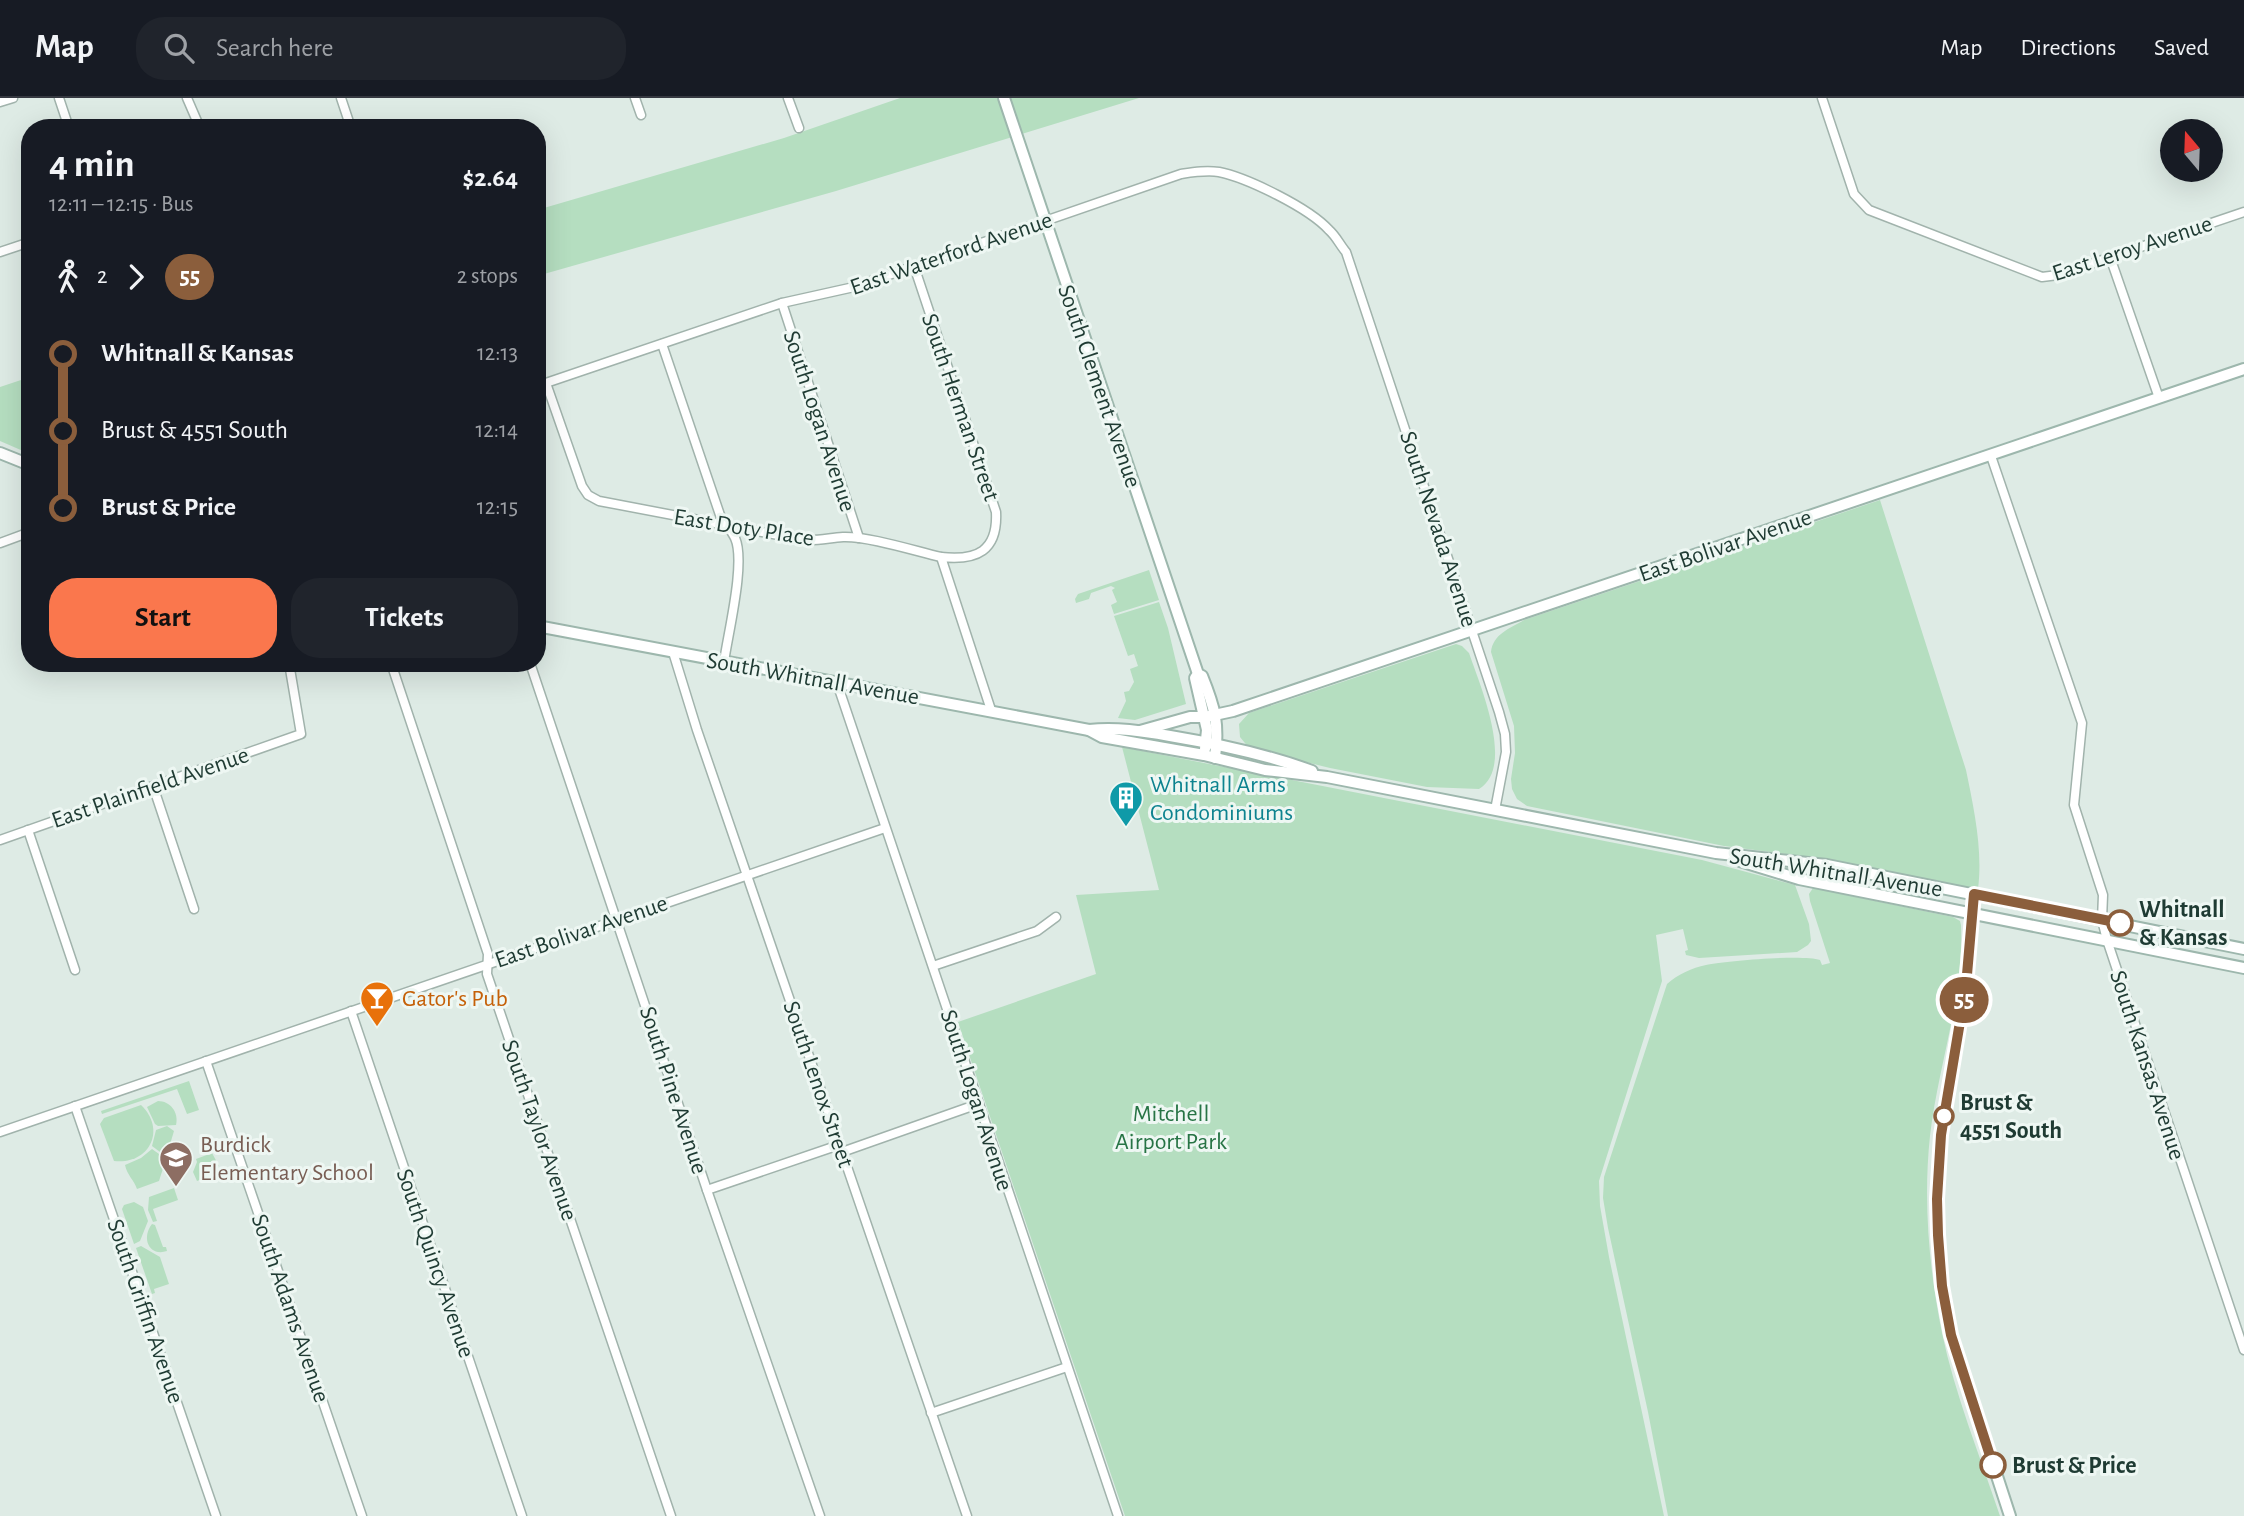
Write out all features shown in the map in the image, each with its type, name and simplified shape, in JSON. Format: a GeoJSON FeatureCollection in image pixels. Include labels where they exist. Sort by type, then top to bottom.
{"type":"FeatureCollection","features":[{"type":"Feature","properties":{"kind":"street"},"geometry":{"type":"LineString","coordinates":[[0,102],[13,98]]}},
{"type":"Feature","properties":{"kind":"street"},"geometry":{"type":"LineString","coordinates":[[59,98],[66,119]]}},
{"type":"Feature","properties":{"kind":"street"},"geometry":{"type":"LineString","coordinates":[[187,98],[196,119]]}},
{"type":"Feature","properties":{"kind":"street"},"geometry":{"type":"LineString","coordinates":[[341,98],[348,119]]}},
{"type":"Feature","properties":{"kind":"street"},"geometry":{"type":"LineString","coordinates":[[635,98],[641,115]]}},
{"type":"Feature","properties":{"kind":"street"},"geometry":{"type":"LineString","coordinates":[[788,98],[799,128]]}},
{"type":"Feature","properties":{"kind":"street","name":"South Clement Avenue"},"geometry":{"type":"LineString","coordinates":[[1003,98],[1198,674],[1195,678],[1210,716],[1207,730],[1211,743],[1209,757]]}},
{"type":"Feature","properties":{"kind":"street","name":"East Leroy Avenue"},"geometry":{"type":"LineString","coordinates":[[1822,98],[1854,194],[1864,206],[1887,218],[2042,277],[2058,275],[2244,212]]}},
{"type":"Feature","properties":{"kind":"street","name":"East Waterford Avenue"},"geometry":{"type":"LineString","coordinates":[[546,383],[782,303],[839,291],[1181,174],[1218,172],[1248,183],[1307,211],[1330,230],[1346,252]]}},
{"type":"Feature","properties":{"kind":"street"},"geometry":{"type":"LineString","coordinates":[[0,252],[21,245]]}},
{"type":"Feature","properties":{"kind":"street","name":"South Nevada Avenue"},"geometry":{"type":"LineString","coordinates":[[1346,252],[1499,712],[1506,752],[1496,810]]}},
{"type":"Feature","properties":{"kind":"street"},"geometry":{"type":"LineString","coordinates":[[2110,257],[2159,398]]}},
{"type":"Feature","properties":{"kind":"street","name":"South Herman Street"},"geometry":{"type":"LineString","coordinates":[[914,266],[996,512],[995,532],[986,548],[968,558],[941,557]]}},
{"type":"Feature","properties":{"kind":"street","name":"South Logan Avenue"},"geometry":{"type":"LineString","coordinates":[[782,303],[859,538]]}},
{"type":"Feature","properties":{"kind":"street"},"geometry":{"type":"LineString","coordinates":[[662,344],[720,515],[735,538],[738,549],[739,566],[724,662]]}},
{"type":"Feature","properties":{"kind":"street","name":"East Bolivar Avenue"},"geometry":{"type":"LineString","coordinates":[[1140,731],[1190,717],[1210,716],[1241,708],[2159,398],[2243,373]]}},
{"type":"Feature","properties":{"kind":"street","name":"East Doty Place"},"geometry":{"type":"LineString","coordinates":[[546,394],[582,486],[588,495],[599,501],[804,540],[859,538],[941,557]]}},
{"type":"Feature","properties":{"kind":"street"},"geometry":{"type":"LineString","coordinates":[[0,453],[21,462]]}},
{"type":"Feature","properties":{"kind":"street","name":"South Kansas Avenue"},"geometry":{"type":"LineString","coordinates":[[1991,456],[2082,723],[2074,805],[2103,895],[2102,920],[2107,940],[2244,1350]]}},
{"type":"Feature","properties":{"kind":"street"},"geometry":{"type":"LineString","coordinates":[[0,542],[21,535]]}},
{"type":"Feature","properties":{"kind":"street"},"geometry":{"type":"LineString","coordinates":[[941,557],[991,710]]}},
{"type":"Feature","properties":{"kind":"street","name":"South Whitnall Avenue"},"geometry":{"type":"LineString","coordinates":[[546,628],[991,710],[1089,730],[1102,737],[1209,757],[1265,771],[1327,777],[1716,853],[1827,865],[2244,949]]}},
{"type":"Feature","properties":{"kind":"street","name":"South Lenox Street"},"geometry":{"type":"LineString","coordinates":[[673,652],[697,730],[967,1516]]}},
{"type":"Feature","properties":{"kind":"street","name":"East Plainfield Avenue"},"geometry":{"type":"LineString","coordinates":[[0,839],[301,734],[291,672]]}},
{"type":"Feature","properties":{"kind":"street","name":"South Taylor Avenue"},"geometry":{"type":"LineString","coordinates":[[394,672],[488,954],[487,974],[671,1516]]}},
{"type":"Feature","properties":{"kind":"street","name":"South Pine Avenue"},"geometry":{"type":"LineString","coordinates":[[533,672],[820,1516]]}},
{"type":"Feature","properties":{"kind":"street","name":"South Logan Avenue"},"geometry":{"type":"LineString","coordinates":[[837,683],[1118,1516]]}},
{"type":"Feature","properties":{"kind":"street","name":"South Whitnall Avenue"},"geometry":{"type":"LineString","coordinates":[[1089,730],[1107,728],[1140,731],[1211,743],[1284,761],[1327,777]]}},
{"type":"Feature","properties":{"kind":"street"},"geometry":{"type":"LineString","coordinates":[[153,786],[194,909]]}},
{"type":"Feature","properties":{"kind":"street","name":"East Bolivar Avenue"},"geometry":{"type":"LineString","coordinates":[[0,1132],[885,828]]}},
{"type":"Feature","properties":{"kind":"street"},"geometry":{"type":"LineString","coordinates":[[28,830],[75,970]]}},
{"type":"Feature","properties":{"kind":"street","name":"South Whitnall Avenue"},"geometry":{"type":"LineString","coordinates":[[1716,853],[1799,879],[2244,968]]}},
{"type":"Feature","properties":{"kind":"street"},"geometry":{"type":"LineString","coordinates":[[1974,894],[1966,986],[1941,1135],[1938,1235],[1942,1286],[1951,1335],[2010,1516]]}},
{"type":"Feature","properties":{"kind":"street"},"geometry":{"type":"LineString","coordinates":[[933,966],[1037,931],[1056,917]]}},
{"type":"Feature","properties":{"kind":"street"},"geometry":{"type":"LineString","coordinates":[[2222,963],[2226,945]]}},
{"type":"Feature","properties":{"kind":"street","name":"South Quincy Avenue"},"geometry":{"type":"LineString","coordinates":[[351,1011],[522,1516]]}},
{"type":"Feature","properties":{"kind":"street","name":"South Adams Avenue"},"geometry":{"type":"LineString","coordinates":[[206,1061],[362,1516]]}},
{"type":"Feature","properties":{"kind":"street"},"geometry":{"type":"LineString","coordinates":[[707,1190],[978,1104]]}},
{"type":"Feature","properties":{"kind":"street","name":"South Griffin Avenue"},"geometry":{"type":"LineString","coordinates":[[75,1106],[216,1516]]}},
{"type":"Feature","properties":{"kind":"street"},"geometry":{"type":"LineString","coordinates":[[931,1413],[1067,1367]]}},
{"type":"Feature","properties":{"kind":"green space"},"geometry":{"type":"Polygon","coordinates":[[[900,98],[1139,98],[836,191],[546,273],[546,207],[784,138],[900,98]]]}},
{"type":"Feature","properties":{"kind":"green space"},"geometry":{"type":"Polygon","coordinates":[[[21,380],[21,450],[0,441],[0,387],[21,380]]]}},
{"type":"Feature","properties":{"kind":"green space"},"geometry":{"type":"Polygon","coordinates":[[[1880,500],[1966,770],[1979,844],[1978,889],[1832,860],[1724,846],[1527,806],[1517,799],[1511,779],[1515,753],[1514,726],[1491,652],[1495,641],[1503,633],[1524,620],[1880,500]]]}},
{"type":"Feature","properties":{"kind":"green space"},"geometry":{"type":"Polygon","coordinates":[[[1149,570],[1159,600],[1114,614],[1111,605],[1117,602],[1112,590],[1115,588],[1111,586],[1091,593],[1089,599],[1076,603],[1078,594],[1149,570]]]}},
{"type":"Feature","properties":{"kind":"green space"},"geometry":{"type":"Polygon","coordinates":[[[1159,602],[1186,704],[1135,720],[1118,718],[1126,701],[1124,692],[1129,691],[1134,682],[1130,669],[1138,666],[1134,654],[1128,656],[1114,616],[1159,602]]]}},
{"type":"Feature","properties":{"kind":"green space"},"geometry":{"type":"Polygon","coordinates":[[[1456,644],[1469,653],[1492,724],[1494,763],[1490,778],[1479,789],[1427,787],[1330,768],[1249,748],[1240,737],[1239,724],[1249,713],[1456,644]]]}},
{"type":"Feature","properties":{"kind":"green space","name":"Mitchell Airport Park"},"geometry":{"type":"Polygon","coordinates":[[[1122,747],[1702,860],[1795,885],[1809,924],[1811,941],[1797,952],[1699,958],[1686,955],[1685,951],[1688,950],[1683,929],[1656,935],[1662,981],[1599,1181],[1600,1206],[1609,1257],[1664,1516],[1125,1516],[958,1022],[1096,974],[1076,895],[1159,890],[1122,747]]]}},
{"type":"Feature","properties":{"kind":"green space"},"geometry":{"type":"Polygon","coordinates":[[[1813,888],[1953,917],[1960,921],[1959,978],[1930,1136],[1928,1235],[1937,1309],[1947,1356],[2000,1516],[1668,1516],[1608,1228],[1603,1198],[1604,1177],[1667,984],[1690,970],[1716,963],[1811,958],[1820,960],[1822,965],[1830,963],[1810,901],[1809,894],[1813,888]]]}},
{"type":"Feature","properties":{"kind":"green space"},"geometry":{"type":"Polygon","coordinates":[[[189,1081],[199,1110],[187,1114],[177,1089],[102,1114],[101,1111],[189,1081]]]}},
{"type":"Feature","properties":{"kind":"green space"},"geometry":{"type":"Polygon","coordinates":[[[158,1101],[173,1108],[176,1125],[155,1124],[147,1107],[158,1101]]]}},
{"type":"Feature","properties":{"kind":"green space"},"geometry":{"type":"Polygon","coordinates":[[[141,1105],[153,1125],[150,1144],[145,1152],[137,1157],[114,1161],[100,1124],[104,1118],[141,1105]]]}},
{"type":"Feature","properties":{"kind":"green space"},"geometry":{"type":"Polygon","coordinates":[[[167,1126],[174,1131],[168,1151],[160,1152],[152,1146],[156,1130],[167,1126]]]}},
{"type":"Feature","properties":{"kind":"green space"},"geometry":{"type":"Polygon","coordinates":[[[152,1149],[166,1159],[159,1181],[137,1189],[125,1165],[141,1158],[152,1149]]]}},
{"type":"Feature","properties":{"kind":"green space"},"geometry":{"type":"Polygon","coordinates":[[[212,1153],[219,1166],[210,1170],[212,1175],[197,1181],[193,1172],[196,1159],[212,1153]]]}},
{"type":"Feature","properties":{"kind":"green space"},"geometry":{"type":"Polygon","coordinates":[[[174,1188],[178,1200],[153,1209],[157,1221],[153,1222],[148,1210],[149,1197],[174,1188]]]}},
{"type":"Feature","properties":{"kind":"green space"},"geometry":{"type":"Polygon","coordinates":[[[134,1202],[143,1207],[148,1221],[140,1241],[134,1244],[122,1209],[124,1205],[134,1202]]]}},
{"type":"Feature","properties":{"kind":"green space"},"geometry":{"type":"Polygon","coordinates":[[[152,1224],[155,1225],[167,1251],[151,1249],[147,1235],[152,1224]]]}},
{"type":"Feature","properties":{"kind":"green space"},"geometry":{"type":"Polygon","coordinates":[[[141,1246],[160,1257],[169,1284],[154,1289],[155,1293],[152,1294],[136,1248],[141,1246]]]}},
{"type":"Feature","properties":{"kind":"bus line","name":"55"},"geometry":{"type":"LineString","coordinates":[[1993,1465],[1951,1335],[1942,1286],[1938,1235],[1941,1135],[1966,986],[1974,894],[2120,923]]}},
{"type":"Feature","properties":{"kind":"place","name":"Whitnall Arms Condominiums"},"geometry":{"type":"Point","coordinates":[1126,828]}},
{"type":"Feature","properties":{"kind":"place","name":"Whitnall & Kansas"},"geometry":{"type":"Point","coordinates":[2120,923]}},
{"type":"Feature","properties":{"kind":"place","name":"Gator's Pub"},"geometry":{"type":"Point","coordinates":[377,1028]}},
{"type":"Feature","properties":{"kind":"place","name":"Brust & 4551 South"},"geometry":{"type":"Point","coordinates":[1944,1116]}},
{"type":"Feature","properties":{"kind":"place","name":"Burdick Elementary School"},"geometry":{"type":"Point","coordinates":[176,1188]}},
{"type":"Feature","properties":{"kind":"place","name":"Brust & Price"},"geometry":{"type":"Point","coordinates":[1993,1465]}}]}
